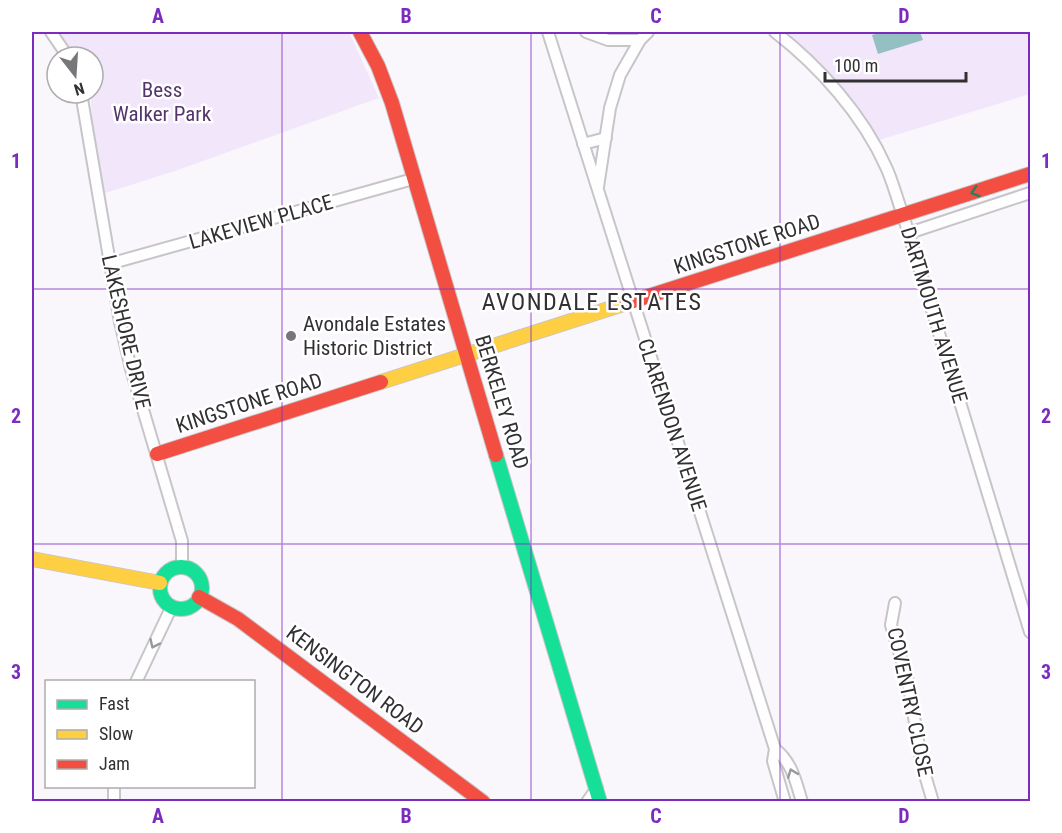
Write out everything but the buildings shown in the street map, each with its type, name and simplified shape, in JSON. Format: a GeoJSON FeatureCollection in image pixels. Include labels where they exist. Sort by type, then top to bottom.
{"type":"FeatureCollection","features":[{"type":"Feature","properties":{"kind":"street"},"geometry":{"type":"LineString","coordinates":[[51,32],[60,45]]}},
{"type":"Feature","properties":{"kind":"street","name":"BERKELEY ROAD"},"geometry":{"type":"LineString","coordinates":[[360,32],[381,75],[397,118],[413,179],[598,795],[587,801]]}},
{"type":"Feature","properties":{"kind":"street","name":"CLARENDON AVENUE"},"geometry":{"type":"LineString","coordinates":[[548,32],[775,749],[773,761],[785,801]]}},
{"type":"Feature","properties":{"kind":"street"},"geometry":{"type":"LineString","coordinates":[[586,32],[608,40],[644,36]]}},
{"type":"Feature","properties":{"kind":"street","name":"DARTMOUTH AVENUE"},"geometry":{"type":"LineString","coordinates":[[775,32],[834,88],[860,123],[886,166],[909,233],[1030,632]]}},
{"type":"Feature","properties":{"kind":"street"},"geometry":{"type":"LineString","coordinates":[[597,190],[610,108],[620,75],[644,36]]}},
{"type":"Feature","properties":{"kind":"street","name":"LAKESHORE DRIVE"},"geometry":{"type":"LineString","coordinates":[[83,105],[109,264],[131,369],[182,542],[182,567]]}},
{"type":"Feature","properties":{"kind":"street"},"geometry":{"type":"LineString","coordinates":[[583,144],[606,138]]}},
{"type":"Feature","properties":{"kind":"street","name":"KINGSTONE ROAD"},"geometry":{"type":"LineString","coordinates":[[157,454],[1030,174]]}},
{"type":"Feature","properties":{"kind":"street","name":"LAKEVIEW PLACE"},"geometry":{"type":"LineString","coordinates":[[109,264],[413,179]]}},
{"type":"Feature","properties":{"kind":"street"},"geometry":{"type":"LineString","coordinates":[[909,233],[1030,193]]}},
{"type":"Feature","properties":{"kind":"street"},"geometry":{"type":"LineString","coordinates":[[32,559],[160,583]]}},
{"type":"Feature","properties":{"kind":"street"},"geometry":{"type":"LineString","coordinates":[[182,567],[199,577],[201,590],[196,602],[184,608],[172,606],[162,597],[160,583],[171,569],[182,567]]}},
{"type":"Feature","properties":{"kind":"street","name":"KENSINGTON ROAD"},"geometry":{"type":"LineString","coordinates":[[199,597],[238,619],[483,801]]}},
{"type":"Feature","properties":{"kind":"street","name":"COVENTRY CLOSE"},"geometry":{"type":"LineString","coordinates":[[895,603],[891,625],[908,681],[922,765],[933,801]]}},
{"type":"Feature","properties":{"kind":"street"},"geometry":{"type":"LineString","coordinates":[[136,680],[172,606]]}},
{"type":"Feature","properties":{"kind":"street","name":"CLARENDON AVENUE"},"geometry":{"type":"LineString","coordinates":[[775,749],[785,757],[791,768],[802,801]]}},
{"type":"Feature","properties":{"kind":"green space","name":"Bess Walker Park"},"geometry":{"type":"Polygon","coordinates":[[[50,32],[349,32],[379,98],[175,171],[99,195],[91,105],[105,105],[105,45],[59,45],[50,32]]]}},
{"type":"Feature","properties":{"kind":"green space"},"geometry":{"type":"Polygon","coordinates":[[[774,32],[1030,32],[1030,94],[876,141],[799,50],[774,32]]]}},
{"type":"Feature","properties":{"kind":"water"},"geometry":{"type":"Polygon","coordinates":[[[883,32],[920,32],[923,40],[878,54],[872,35],[883,32]]]}},
{"type":"Feature","properties":{"kind":"traffic: fast"},"geometry":{"type":"LineString","coordinates":[[496,455],[600,802]]}},
{"type":"Feature","properties":{"kind":"traffic: fast"},"geometry":{"type":"LineString","coordinates":[[181,567],[196,573],[202,588],[196,603],[181,609],[166,603],[160,588],[166,573],[181,567]]}},
{"type":"Feature","properties":{"kind":"traffic: slow"},"geometry":{"type":"LineString","coordinates":[[381,382],[627,303]]}},
{"type":"Feature","properties":{"kind":"traffic: slow"},"geometry":{"type":"LineString","coordinates":[[32,559],[160,583]]}},
{"type":"Feature","properties":{"kind":"traffic: jam"},"geometry":{"type":"LineString","coordinates":[[360,32],[378,66],[392,103],[496,455]]}},
{"type":"Feature","properties":{"kind":"traffic: jam"},"geometry":{"type":"LineString","coordinates":[[627,303],[1030,174]]}},
{"type":"Feature","properties":{"kind":"traffic: jam"},"geometry":{"type":"LineString","coordinates":[[157,454],[381,382]]}},
{"type":"Feature","properties":{"kind":"traffic: jam"},"geometry":{"type":"LineString","coordinates":[[199,597],[238,619],[483,802]]}},
{"type":"Feature","properties":{"kind":"place","name":"Avondale Estates Historic District"},"geometry":{"type":"Point","coordinates":[291,336]}},
{"type":"Feature","properties":{"kind":"district","name":"AVONDALE ESTATES"},"geometry":{"type":"Point","coordinates":[592,302]}}]}
